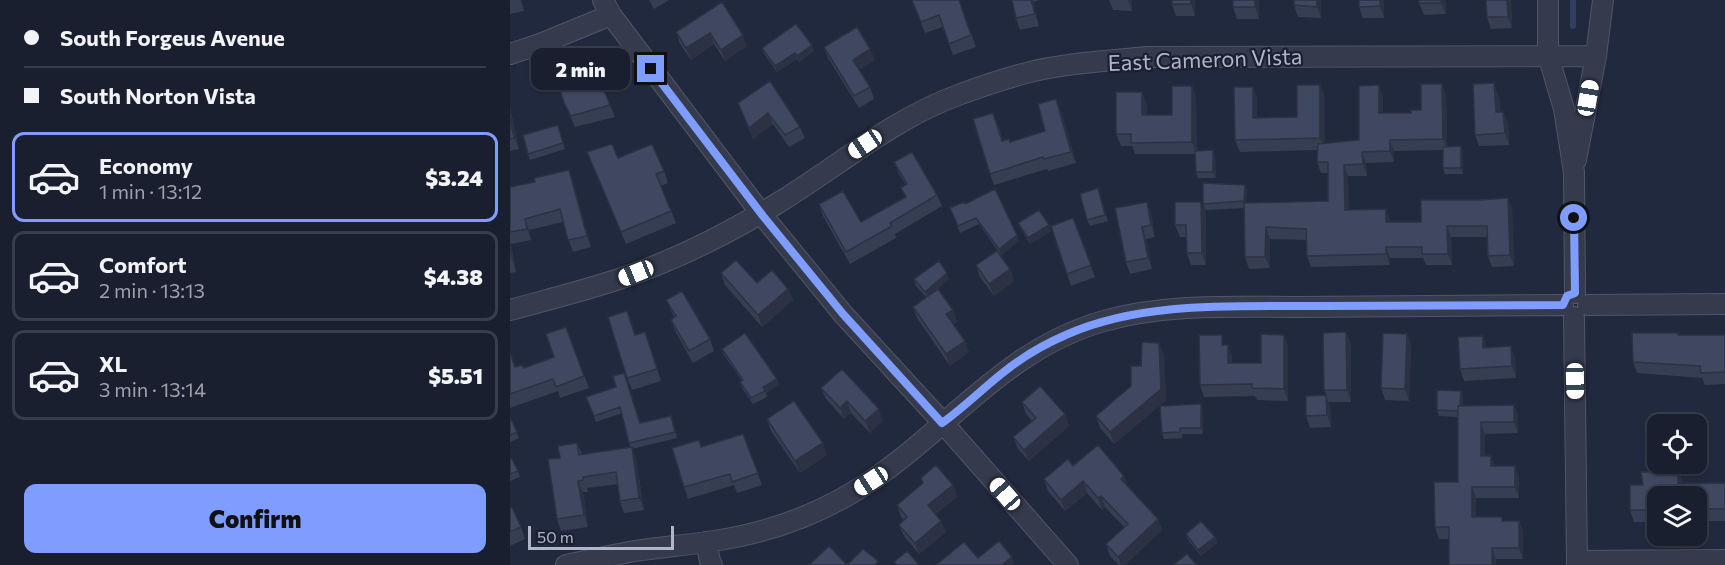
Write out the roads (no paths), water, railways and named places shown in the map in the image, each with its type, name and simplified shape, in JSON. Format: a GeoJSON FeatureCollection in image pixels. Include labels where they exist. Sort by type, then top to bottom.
{"type":"FeatureCollection","features":[{"type":"Feature","properties":{"kind":"street"},"geometry":{"type":"LineString","coordinates":[[1548,0],[1548,56],[1564,109],[1574,172],[1577,563],[1725,561]]}},
{"type":"Feature","properties":{"kind":"street"},"geometry":{"type":"LineString","coordinates":[[1574,172],[1596,56],[1603,0]]}},
{"type":"Feature","properties":{"kind":"street"},"geometry":{"type":"LineString","coordinates":[[510,54],[540,44],[607,8],[760,213],[843,314],[1068,565]]}},
{"type":"Feature","properties":{"kind":"street","name":"East Cameron Vista"},"geometry":{"type":"LineString","coordinates":[[510,310],[621,279],[667,260],[717,237],[778,203],[865,144],[911,117],[961,94],[1027,73],[1147,57],[1596,56]]}},
{"type":"Feature","properties":{"kind":"street"},"geometry":{"type":"LineString","coordinates":[[566,565],[635,551],[706,542],[765,530],[824,508],[851,494],[890,468],[1008,368],[1039,348],[1104,321],[1168,310],[1227,307],[1725,303]]}},
{"type":"Feature","properties":{"kind":"street"},"geometry":{"type":"LineString","coordinates":[[706,542],[712,565]]}},
{"type":"Feature","properties":{"kind":"waterway"},"geometry":{"type":"LineString","coordinates":[[1573,0],[1573,26]]}}]}
